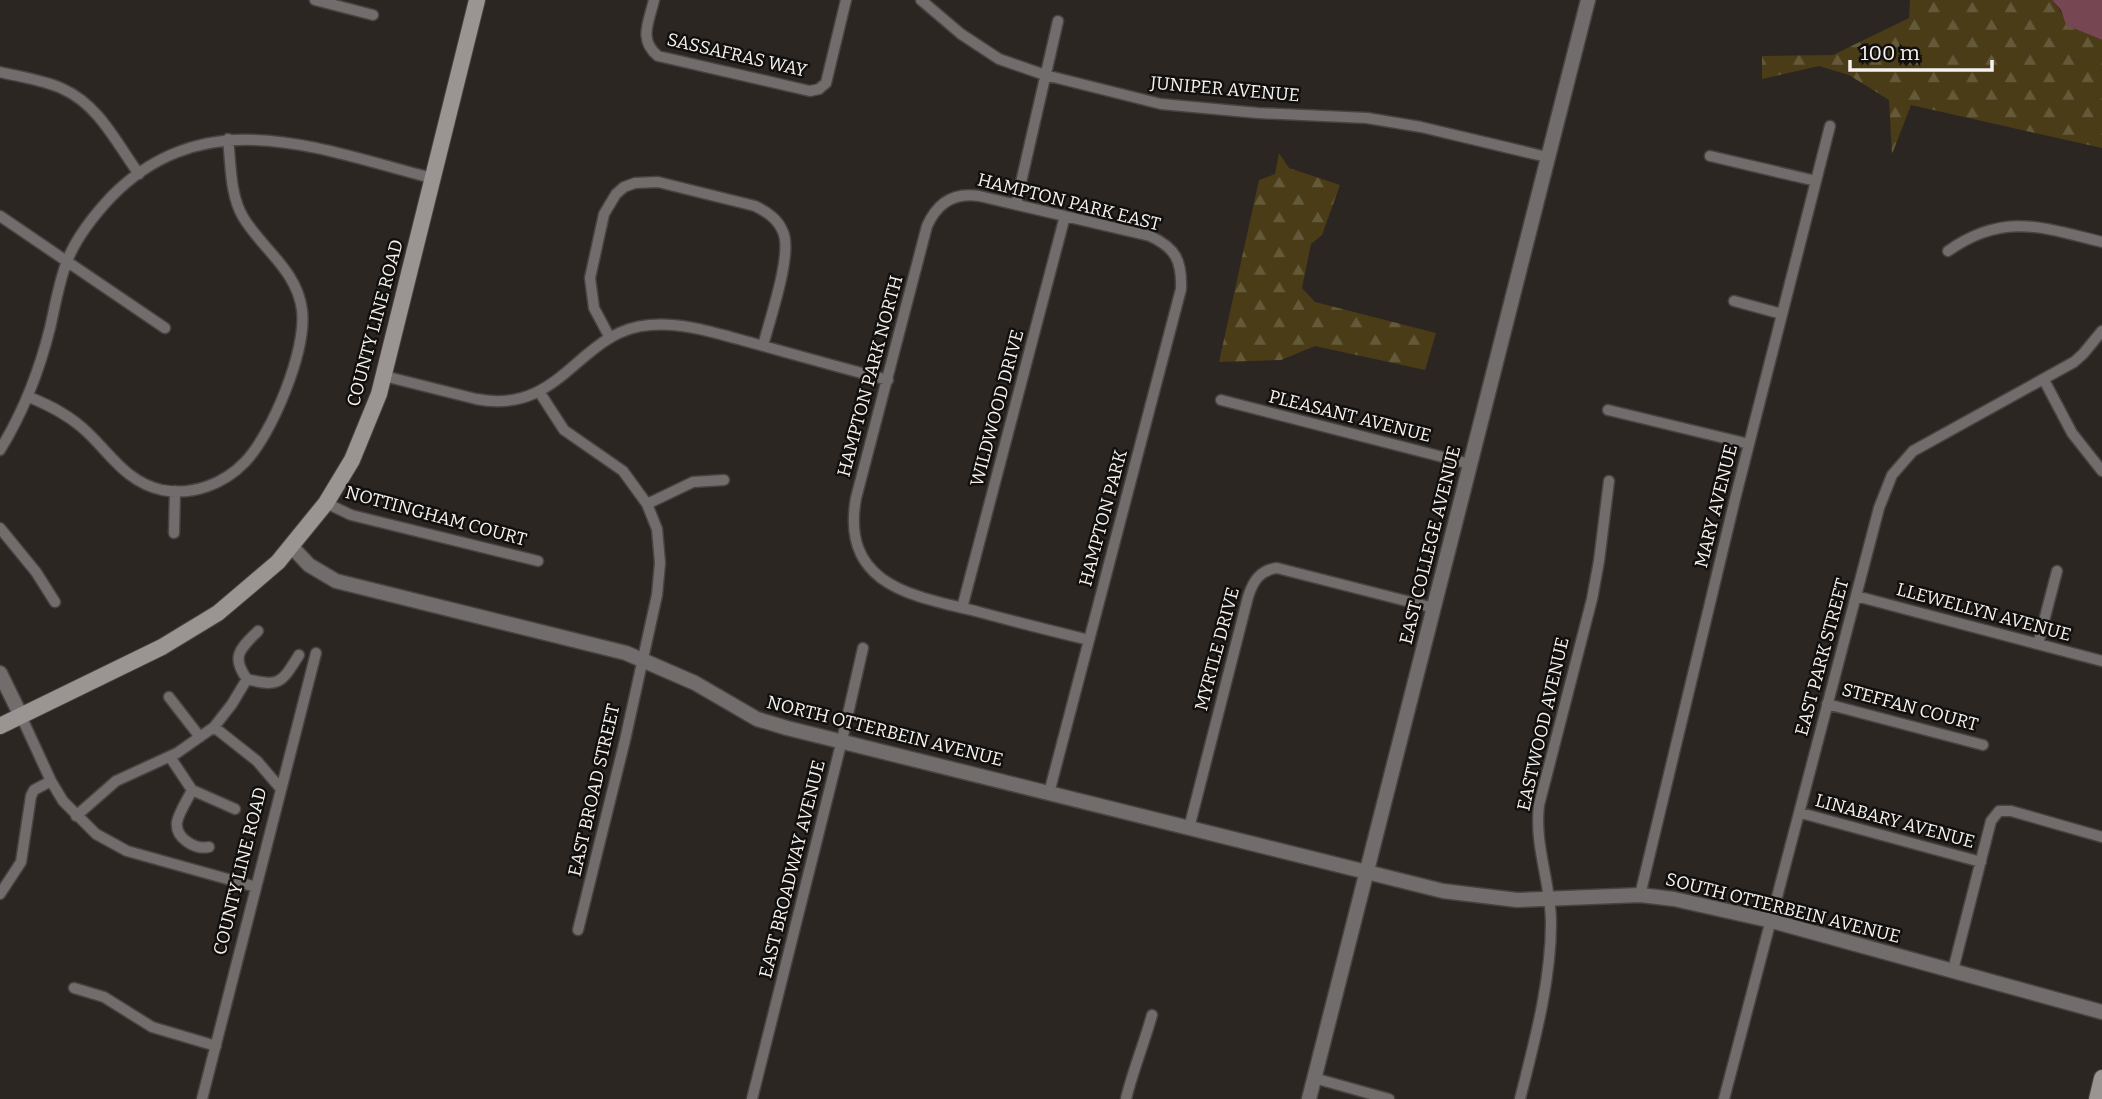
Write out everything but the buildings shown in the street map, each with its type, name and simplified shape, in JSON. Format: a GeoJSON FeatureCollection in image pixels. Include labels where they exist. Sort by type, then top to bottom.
{"type":"FeatureCollection","features":[{"type":"Feature","properties":{"kind":"main road","name":"COUNTY LINE ROAD"},"geometry":{"type":"LineString","coordinates":[[0,726],[186,634],[234,601],[292,547],[326,503],[352,460],[384,376],[477,0]]}},
{"type":"Feature","properties":{"kind":"main road"},"geometry":{"type":"LineString","coordinates":[[2097,1099],[2102,1079]]}},
{"type":"Feature","properties":{"kind":"street"},"geometry":{"type":"LineString","coordinates":[[315,0],[373,15]]}},
{"type":"Feature","properties":{"kind":"street","name":"SASSAFRAS WAY"},"geometry":{"type":"LineString","coordinates":[[654,0],[646,40],[649,49],[658,56],[810,91],[819,89],[826,83],[846,0]]}},
{"type":"Feature","properties":{"kind":"street","name":"JUNIPER AVENUE"},"geometry":{"type":"LineString","coordinates":[[921,0],[961,34],[999,59],[1045,75],[1161,104],[1258,113],[1354,117],[1421,127],[1547,157]]}},
{"type":"Feature","properties":{"kind":"street","name":"EAST COLLEGE AVENUE"},"geometry":{"type":"LineString","coordinates":[[1309,1099],[1588,0]]}},
{"type":"Feature","properties":{"kind":"street"},"geometry":{"type":"LineString","coordinates":[[1016,204],[1058,22]]}},
{"type":"Feature","properties":{"kind":"street"},"geometry":{"type":"LineString","coordinates":[[0,72],[49,84],[79,97],[97,115],[139,174]]}},
{"type":"Feature","properties":{"kind":"street","name":"MARY AVENUE"},"geometry":{"type":"LineString","coordinates":[[1640,895],[1749,444],[1830,126]]}},
{"type":"Feature","properties":{"kind":"street"},"geometry":{"type":"LineString","coordinates":[[0,450],[18,422],[29,397],[67,261],[93,216],[127,181],[152,165],[192,147],[228,139],[257,138],[295,143],[432,178]]}},
{"type":"Feature","properties":{"kind":"street"},"geometry":{"type":"LineString","coordinates":[[29,397],[61,412],[86,431],[118,466],[148,486],[175,491],[218,483],[246,461],[278,407],[299,348],[302,311],[297,290],[287,271],[243,218],[233,190],[228,139]]}},
{"type":"Feature","properties":{"kind":"street"},"geometry":{"type":"LineString","coordinates":[[1710,156],[1816,181]]}},
{"type":"Feature","properties":{"kind":"street"},"geometry":{"type":"LineString","coordinates":[[610,338],[594,308],[591,292],[593,262],[609,204],[624,187],[646,181],[755,206],[768,212],[778,222],[786,242],[784,262],[763,346]]}},
{"type":"Feature","properties":{"kind":"street","name":"HAMPTON PARK EAST"},"geometry":{"type":"LineString","coordinates":[[953,197],[974,195],[1150,236],[1163,242],[1174,252]]}},
{"type":"Feature","properties":{"kind":"street","name":"HAMPTON PARK NORTH"},"geometry":{"type":"LineString","coordinates":[[953,197],[937,208],[928,226],[853,510],[853,527],[858,544],[872,570],[900,591],[962,608]]}},
{"type":"Feature","properties":{"kind":"street"},"geometry":{"type":"LineString","coordinates":[[0,216],[165,328]]}},
{"type":"Feature","properties":{"kind":"street","name":"WILDWOOD DRIVE"},"geometry":{"type":"LineString","coordinates":[[962,608],[1065,216]]}},
{"type":"Feature","properties":{"kind":"street"},"geometry":{"type":"LineString","coordinates":[[1948,251],[1964,239],[1984,230],[2010,225],[2036,226],[2102,242]]}},
{"type":"Feature","properties":{"kind":"street","name":"HAMPTON PARK"},"geometry":{"type":"LineString","coordinates":[[1049,793],[1181,289],[1182,269],[1174,252]]}},
{"type":"Feature","properties":{"kind":"street"},"geometry":{"type":"LineString","coordinates":[[1734,301],[1782,313]]}},
{"type":"Feature","properties":{"kind":"street"},"geometry":{"type":"LineString","coordinates":[[384,376],[490,402],[514,401],[540,393],[610,338],[650,325],[698,329],[888,380]]}},
{"type":"Feature","properties":{"kind":"street","name":"EAST PARK STREET"},"geometry":{"type":"LineString","coordinates":[[1724,1099],[1882,496],[1898,465],[1913,451],[2044,380],[2083,354],[2102,331]]}},
{"type":"Feature","properties":{"kind":"street"},"geometry":{"type":"LineString","coordinates":[[2044,380],[2072,433],[2102,471]]}},
{"type":"Feature","properties":{"kind":"street","name":"EAST BROAD STREET"},"geometry":{"type":"LineString","coordinates":[[540,393],[564,430],[623,471],[647,504],[657,529],[660,563],[657,595],[578,930]]}},
{"type":"Feature","properties":{"kind":"street","name":"PLEASANT AVENUE"},"geometry":{"type":"LineString","coordinates":[[1221,400],[1470,464]]}},
{"type":"Feature","properties":{"kind":"street"},"geometry":{"type":"LineString","coordinates":[[1608,410],[1749,444]]}},
{"type":"Feature","properties":{"kind":"street"},"geometry":{"type":"LineString","coordinates":[[647,504],[694,482],[724,480]]}},
{"type":"Feature","properties":{"kind":"street","name":"EASTWOOD AVENUE"},"geometry":{"type":"LineString","coordinates":[[1520,1099],[1550,955],[1551,921],[1539,844],[1539,806],[1592,599],[1609,481]]}},
{"type":"Feature","properties":{"kind":"street"},"geometry":{"type":"LineString","coordinates":[[174,533],[175,491]]}},
{"type":"Feature","properties":{"kind":"street","name":"NOTTINGHAM COURT"},"geometry":{"type":"LineString","coordinates":[[326,503],[351,515],[538,561]]}},
{"type":"Feature","properties":{"kind":"street"},"geometry":{"type":"LineString","coordinates":[[0,528],[36,572],[55,602]]}},
{"type":"Feature","properties":{"kind":"street","name":"NORTH OTTERBEIN AVENUE"},"geometry":{"type":"LineString","coordinates":[[292,547],[322,574],[348,585],[552,634],[642,659],[695,683],[757,719],[1367,873]]}},
{"type":"Feature","properties":{"kind":"street","name":"MYRTLE DRIVE"},"geometry":{"type":"LineString","coordinates":[[1189,828],[1248,597],[1251,587],[1262,572],[1278,568],[1434,608]]}},
{"type":"Feature","properties":{"kind":"street"},"geometry":{"type":"LineString","coordinates":[[2038,644],[2057,571]]}},
{"type":"Feature","properties":{"kind":"street","name":"LLEWELLYN AVENUE"},"geometry":{"type":"LineString","coordinates":[[1856,597],[2102,661]]}},
{"type":"Feature","properties":{"kind":"street"},"geometry":{"type":"LineString","coordinates":[[962,608],[1089,640]]}},
{"type":"Feature","properties":{"kind":"street"},"geometry":{"type":"LineString","coordinates":[[258,631],[238,654],[239,669],[247,679],[268,685],[278,683],[284,680],[299,655]]}},
{"type":"Feature","properties":{"kind":"street","name":"EAST BROADWAY AVENUE"},"geometry":{"type":"LineString","coordinates":[[752,1099],[863,648]]}},
{"type":"Feature","properties":{"kind":"street","name":"COUNTY LINE ROAD"},"geometry":{"type":"LineString","coordinates":[[202,1099],[316,653]]}},
{"type":"Feature","properties":{"kind":"street"},"geometry":{"type":"LineString","coordinates":[[0,673],[51,781],[76,816],[96,834],[127,851],[257,887]]}},
{"type":"Feature","properties":{"kind":"street"},"geometry":{"type":"LineString","coordinates":[[76,816],[116,781],[170,757],[214,727],[247,679]]}},
{"type":"Feature","properties":{"kind":"street"},"geometry":{"type":"LineString","coordinates":[[169,697],[200,737]]}},
{"type":"Feature","properties":{"kind":"street","name":"STEFFAN COURT"},"geometry":{"type":"LineString","coordinates":[[1827,704],[1983,745]]}},
{"type":"Feature","properties":{"kind":"street"},"geometry":{"type":"LineString","coordinates":[[214,727],[257,761],[281,789]]}},
{"type":"Feature","properties":{"kind":"street"},"geometry":{"type":"LineString","coordinates":[[170,757],[192,790],[235,809]]}},
{"type":"Feature","properties":{"kind":"street"},"geometry":{"type":"LineString","coordinates":[[0,894],[21,862],[30,796],[34,790],[51,781]]}},
{"type":"Feature","properties":{"kind":"street"},"geometry":{"type":"LineString","coordinates":[[192,790],[177,822],[179,831],[191,844],[197,847],[209,846]]}},
{"type":"Feature","properties":{"kind":"street"},"geometry":{"type":"LineString","coordinates":[[1953,970],[1991,821],[1999,811],[2011,811],[2102,837]]}},
{"type":"Feature","properties":{"kind":"street","name":"LINABARY AVENUE"},"geometry":{"type":"LineString","coordinates":[[1801,813],[1981,862]]}},
{"type":"Feature","properties":{"kind":"street","name":"SOUTH OTTERBEIN AVENUE"},"geometry":{"type":"LineString","coordinates":[[1367,873],[1478,897],[1517,900],[1640,895],[1674,899],[1772,921],[2102,1012]]}},
{"type":"Feature","properties":{"kind":"street"},"geometry":{"type":"LineString","coordinates":[[74,988],[104,997],[152,1027],[216,1045]]}},
{"type":"Feature","properties":{"kind":"street"},"geometry":{"type":"LineString","coordinates":[[1126,1099],[1133,1068],[1141,1055],[1152,1016]]}},
{"type":"Feature","properties":{"kind":"street"},"geometry":{"type":"LineString","coordinates":[[1314,1079],[1389,1099]]}},
{"type":"Feature","properties":{"kind":"green space"},"geometry":{"type":"Polygon","coordinates":[[[1910,0],[2052,0],[2067,25],[2102,40],[2102,148],[1911,105],[1892,154],[1889,100],[1849,75],[1819,66],[1762,79],[1762,56],[1833,55],[1909,18],[1910,0]]]}},
{"type":"Feature","properties":{"kind":"green space"},"geometry":{"type":"Polygon","coordinates":[[[1279,153],[1289,168],[1340,185],[1322,235],[1311,244],[1302,288],[1315,302],[1436,333],[1425,370],[1315,346],[1281,360],[1219,362],[1259,180],[1275,174],[1279,153]]]}},
{"type":"Feature","properties":{"kind":"shaded area"},"geometry":{"type":"Polygon","coordinates":[[[2052,0],[2102,0],[2102,40],[2066,25],[2061,10],[2052,0]]]}}]}
